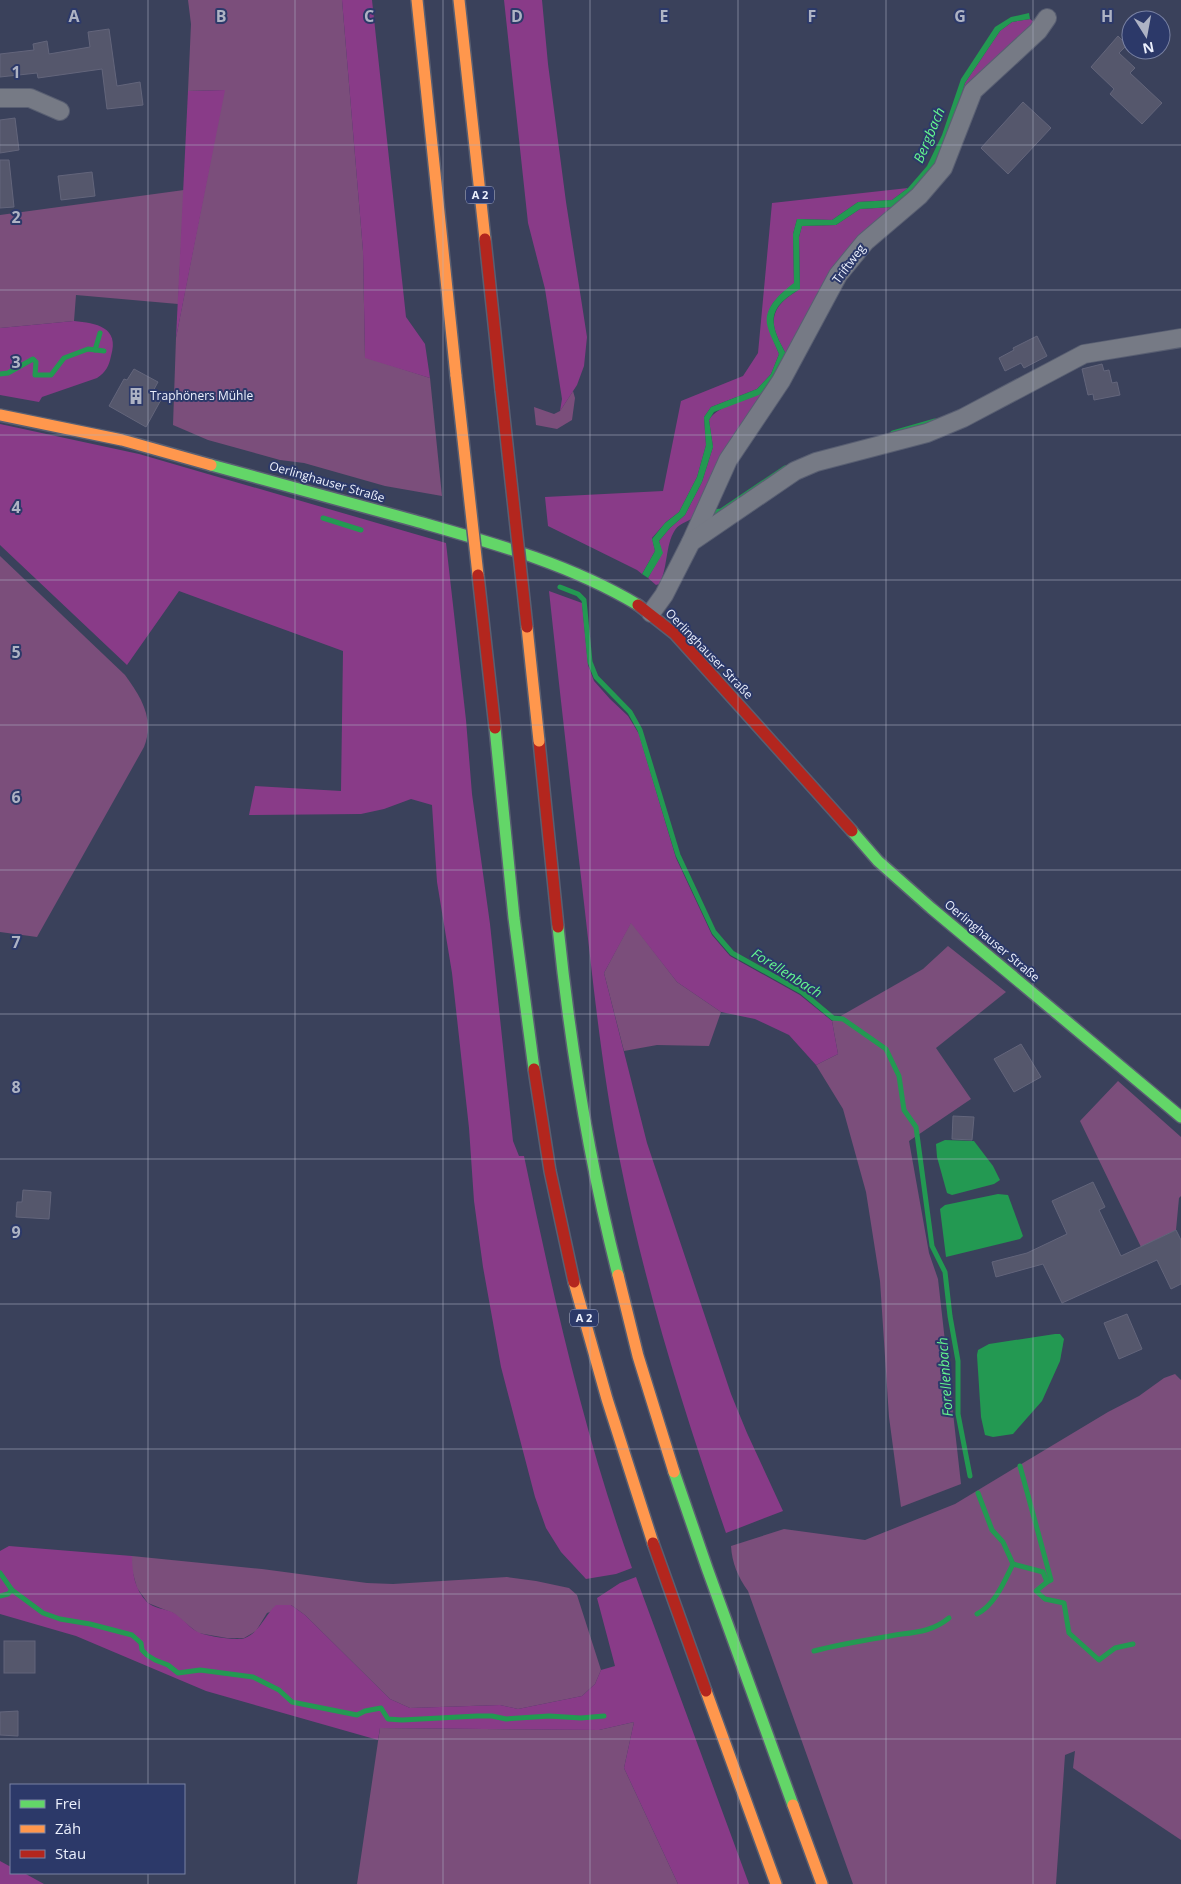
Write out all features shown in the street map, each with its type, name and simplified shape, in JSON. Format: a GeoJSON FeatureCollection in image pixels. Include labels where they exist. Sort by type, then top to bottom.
{"type":"FeatureCollection","features":[{"type":"Feature","properties":{"kind":"main road","name":"A 2"},"geometry":{"type":"LineString","coordinates":[[417,0],[517,944],[538,1101],[563,1236],[596,1365],[649,1533],[776,1884]]}},
{"type":"Feature","properties":{"kind":"main road","name":"A 2"},"geometry":{"type":"LineString","coordinates":[[459,0],[566,997],[587,1137],[611,1248],[638,1356],[664,1442],[710,1578],[822,1884]]}},
{"type":"Feature","properties":{"kind":"main road","name":"Oerlinghauser Straße"},"geometry":{"type":"LineString","coordinates":[[0,415],[76,429],[148,446],[499,545],[592,579],[632,601],[650,613],[674,634],[878,861],[931,908],[1181,1117]]}},
{"type":"Feature","properties":{"kind":"street","name":"Triftweg"},"geometry":{"type":"LineString","coordinates":[[650,613],[664,595],[691,542],[728,460],[781,381],[838,275],[865,242],[918,196],[943,168],[973,91],[1038,32],[1047,18]]}},
{"type":"Feature","properties":{"kind":"street"},"geometry":{"type":"LineString","coordinates":[[0,98],[30,98],[60,111]]}},
{"type":"Feature","properties":{"kind":"street","name":"Triftweg"},"geometry":{"type":"LineString","coordinates":[[691,542],[795,471],[809,465],[927,433],[963,418],[1084,354],[1181,338]]}},
{"type":"Feature","properties":{"kind":"shaded area"},"geometry":{"type":"Polygon","coordinates":[[[188,0],[342,0],[363,251],[365,357],[430,378],[442,496],[385,486],[304,463],[280,460],[208,440],[173,425],[176,338],[224,90],[188,91],[191,24],[188,0]]]}},
{"type":"Feature","properties":{"kind":"shaded area"},"geometry":{"type":"Polygon","coordinates":[[[342,0],[372,0],[406,317],[425,344],[430,378],[365,358],[363,251],[342,0]]]}},
{"type":"Feature","properties":{"kind":"shaded area"},"geometry":{"type":"Polygon","coordinates":[[[504,0],[542,0],[548,64],[566,202],[587,337],[584,366],[577,385],[560,411],[562,399],[545,289],[528,223],[504,0]]]}},
{"type":"Feature","properties":{"kind":"shaded area"},"geometry":{"type":"Polygon","coordinates":[[[1029,13],[1030,19],[1012,22],[1000,31],[965,83],[948,136],[933,170],[913,192],[893,207],[860,209],[836,225],[802,226],[799,237],[800,289],[781,303],[777,308],[774,319],[776,332],[786,354],[778,377],[759,395],[714,412],[709,420],[713,447],[702,482],[685,515],[659,541],[663,553],[648,578],[642,574],[655,551],[652,539],[665,523],[679,512],[697,477],[706,445],[704,417],[711,407],[757,389],[771,374],[779,354],[769,332],[767,324],[768,312],[775,300],[794,283],[793,234],[797,219],[832,220],[858,202],[892,200],[908,188],[927,166],[942,135],[961,79],[995,27],[1011,17],[1029,13]]]}},
{"type":"Feature","properties":{"kind":"shaded area"},"geometry":{"type":"Polygon","coordinates":[[[1030,19],[1035,23],[970,87],[932,176],[922,188],[862,238],[841,262],[780,372],[786,354],[776,332],[774,319],[781,303],[800,289],[799,237],[802,226],[836,225],[860,209],[893,207],[913,192],[933,170],[948,136],[965,83],[1000,31],[1012,22],[1030,19]]]}},
{"type":"Feature","properties":{"kind":"shaded area"},"geometry":{"type":"Polygon","coordinates":[[[225,90],[176,338],[188,91],[225,90]]]}},
{"type":"Feature","properties":{"kind":"shaded area"},"geometry":{"type":"Polygon","coordinates":[[[908,188],[892,200],[858,202],[832,220],[797,219],[793,234],[794,284],[784,291],[771,306],[767,318],[770,332],[779,354],[771,374],[757,389],[711,407],[704,417],[706,445],[697,477],[679,512],[666,522],[652,538],[655,551],[642,574],[548,526],[545,497],[663,491],[681,401],[743,376],[758,353],[772,203],[908,188]]]}},
{"type":"Feature","properties":{"kind":"shaded area"},"geometry":{"type":"Polygon","coordinates":[[[184,190],[178,304],[76,295],[74,321],[0,328],[0,215],[184,190]]]}},
{"type":"Feature","properties":{"kind":"shaded area"},"geometry":{"type":"Polygon","coordinates":[[[74,321],[98,325],[109,333],[113,346],[109,363],[103,373],[97,378],[42,397],[39,402],[0,395],[0,328],[74,321]]]}},
{"type":"Feature","properties":{"kind":"shaded area"},"geometry":{"type":"Polygon","coordinates":[[[775,381],[733,444],[696,514],[675,530],[662,578],[659,584],[656,585],[648,578],[662,553],[659,541],[685,515],[702,482],[713,447],[709,420],[723,408],[762,392],[775,381]]]}},
{"type":"Feature","properties":{"kind":"shaded area"},"geometry":{"type":"Polygon","coordinates":[[[573,391],[575,398],[572,420],[557,429],[536,425],[534,407],[554,414],[560,411],[573,391]]]}},
{"type":"Feature","properties":{"kind":"shaded area"},"geometry":{"type":"Polygon","coordinates":[[[0,424],[139,454],[446,543],[466,720],[472,794],[490,924],[513,1141],[519,1156],[524,1156],[558,1312],[584,1416],[632,1568],[616,1574],[586,1579],[561,1552],[546,1528],[535,1497],[501,1367],[483,1267],[474,1201],[469,1128],[452,973],[437,882],[432,805],[411,799],[384,809],[361,814],[249,815],[255,786],[341,791],[343,651],[179,591],[127,665],[0,545],[0,424]]]}},
{"type":"Feature","properties":{"kind":"shaded area"},"geometry":{"type":"Polygon","coordinates":[[[0,556],[125,675],[145,709],[148,727],[144,747],[37,937],[0,932],[0,556]]]}},
{"type":"Feature","properties":{"kind":"shaded area"},"geometry":{"type":"Polygon","coordinates":[[[549,591],[582,603],[588,665],[594,681],[628,716],[639,734],[676,858],[712,935],[730,956],[800,995],[832,1021],[838,1054],[816,1065],[789,1035],[755,1019],[721,1012],[677,982],[631,923],[604,973],[647,1143],[731,1394],[783,1511],[726,1533],[695,1442],[654,1305],[631,1213],[615,1133],[595,1002],[549,591]]]}},
{"type":"Feature","properties":{"kind":"shaded area"},"geometry":{"type":"Polygon","coordinates":[[[631,922],[677,982],[721,1012],[709,1046],[657,1045],[624,1051],[604,973],[631,922]]]}},
{"type":"Feature","properties":{"kind":"shaded area"},"geometry":{"type":"Polygon","coordinates":[[[948,946],[1006,992],[936,1048],[971,1099],[909,1141],[929,1253],[938,1279],[961,1484],[901,1507],[889,1417],[880,1281],[866,1192],[843,1109],[816,1065],[838,1054],[832,1021],[923,969],[948,946]]]}},
{"type":"Feature","properties":{"kind":"shaded area"},"geometry":{"type":"Polygon","coordinates":[[[1118,1081],[1181,1137],[1181,1196],[1179,1198],[1176,1230],[1141,1247],[1080,1121],[1118,1081]]]}},
{"type":"Feature","properties":{"kind":"shaded area"},"geometry":{"type":"Polygon","coordinates":[[[945,1140],[974,1141],[993,1166],[1000,1180],[994,1184],[952,1195],[947,1193],[937,1157],[936,1144],[945,1140]]]}},
{"type":"Feature","properties":{"kind":"shaded area"},"geometry":{"type":"Polygon","coordinates":[[[998,1194],[1008,1195],[1023,1236],[1020,1239],[946,1257],[940,1209],[945,1205],[998,1194]]]}},
{"type":"Feature","properties":{"kind":"shaded area"},"geometry":{"type":"Polygon","coordinates":[[[1060,1334],[1064,1339],[1060,1361],[1042,1401],[1013,1434],[993,1437],[985,1435],[981,1417],[978,1350],[989,1344],[1060,1334]]]}},
{"type":"Feature","properties":{"kind":"shaded area"},"geometry":{"type":"Polygon","coordinates":[[[1175,1374],[1181,1380],[1181,1840],[1073,1768],[1075,1751],[1065,1755],[1056,1884],[853,1884],[748,1591],[736,1570],[731,1546],[784,1529],[865,1540],[955,1504],[1108,1412],[1139,1396],[1164,1378],[1175,1374]]]}},
{"type":"Feature","properties":{"kind":"shaded area"},"geometry":{"type":"Polygon","coordinates":[[[9,1546],[132,1556],[135,1581],[147,1602],[172,1612],[196,1631],[212,1636],[235,1639],[245,1638],[258,1628],[276,1605],[291,1605],[305,1615],[390,1699],[410,1708],[500,1705],[518,1709],[582,1696],[595,1684],[601,1670],[615,1666],[597,1598],[620,1583],[636,1577],[749,1884],[678,1884],[624,1768],[634,1722],[599,1730],[380,1728],[378,1740],[206,1691],[76,1636],[0,1614],[0,1551],[9,1546]]]}},
{"type":"Feature","properties":{"kind":"shaded area"},"geometry":{"type":"Polygon","coordinates":[[[132,1556],[262,1569],[367,1583],[393,1584],[507,1577],[569,1588],[577,1595],[601,1670],[595,1684],[582,1696],[518,1709],[500,1705],[410,1708],[390,1699],[305,1615],[291,1605],[267,1613],[256,1631],[244,1638],[227,1638],[198,1633],[173,1613],[148,1603],[137,1588],[132,1570],[132,1556]]]}},
{"type":"Feature","properties":{"kind":"shaded area"},"geometry":{"type":"Polygon","coordinates":[[[634,1722],[624,1768],[678,1884],[357,1884],[380,1728],[599,1730],[634,1722]]]}},
{"type":"Feature","properties":{"kind":"shaded area"},"geometry":{"type":"Polygon","coordinates":[[[0,1861],[10,1866],[10,1874],[26,1874],[44,1884],[0,1884],[0,1861]]]}},
{"type":"Feature","properties":{"kind":"building"},"geometry":{"type":"Polygon","coordinates":[[[109,29],[117,86],[140,82],[143,105],[107,109],[102,69],[38,78],[37,73],[0,77],[0,54],[34,50],[33,44],[47,41],[49,54],[90,47],[88,32],[109,29]]]}},
{"type":"Feature","properties":{"kind":"building"},"geometry":{"type":"Polygon","coordinates":[[[1118,36],[1121,39],[1121,51],[1119,53],[1121,60],[1126,60],[1135,68],[1130,73],[1162,103],[1142,124],[1110,94],[1114,89],[1091,67],[1118,36]]]}},
{"type":"Feature","properties":{"kind":"building"},"geometry":{"type":"Polygon","coordinates":[[[1023,102],[1051,128],[1008,174],[981,148],[1023,102]]]}},
{"type":"Feature","properties":{"kind":"building"},"geometry":{"type":"Polygon","coordinates":[[[15,118],[19,150],[0,153],[0,120],[15,118]]]}},
{"type":"Feature","properties":{"kind":"building"},"geometry":{"type":"Polygon","coordinates":[[[0,160],[9,160],[14,207],[0,208],[0,160]]]}},
{"type":"Feature","properties":{"kind":"building"},"geometry":{"type":"Polygon","coordinates":[[[92,172],[95,196],[61,200],[58,176],[92,172]]]}},
{"type":"Feature","properties":{"kind":"building"},"geometry":{"type":"Polygon","coordinates":[[[1037,336],[1047,356],[1024,368],[1021,363],[1005,371],[999,358],[1014,350],[1013,348],[1037,336]]]}},
{"type":"Feature","properties":{"kind":"building"},"geometry":{"type":"Polygon","coordinates":[[[1102,364],[1104,371],[1109,370],[1112,383],[1117,382],[1120,395],[1094,400],[1093,394],[1088,395],[1082,369],[1102,364]]]}},
{"type":"Feature","properties":{"kind":"building","name":"Traphöners Mühle"},"geometry":{"type":"Polygon","coordinates":[[[134,369],[158,382],[152,393],[162,398],[146,427],[109,406],[124,379],[127,380],[134,369]]]}},
{"type":"Feature","properties":{"kind":"building"},"geometry":{"type":"Polygon","coordinates":[[[1021,1044],[1041,1077],[1014,1092],[994,1059],[1021,1044]]]}},
{"type":"Feature","properties":{"kind":"building"},"geometry":{"type":"Polygon","coordinates":[[[953,1116],[974,1117],[972,1140],[952,1139],[953,1116]]]}},
{"type":"Feature","properties":{"kind":"building"},"geometry":{"type":"Polygon","coordinates":[[[1093,1182],[1105,1207],[1099,1210],[1121,1256],[1176,1230],[1181,1240],[1181,1284],[1171,1289],[1157,1260],[1062,1303],[1043,1264],[996,1277],[992,1262],[1027,1253],[1067,1234],[1052,1201],[1093,1182]]]}},
{"type":"Feature","properties":{"kind":"building"},"geometry":{"type":"Polygon","coordinates":[[[23,1190],[51,1192],[49,1219],[16,1217],[17,1202],[22,1202],[23,1190]]]}},
{"type":"Feature","properties":{"kind":"building"},"geometry":{"type":"Polygon","coordinates":[[[1127,1314],[1142,1349],[1119,1359],[1104,1323],[1127,1314]]]}},
{"type":"Feature","properties":{"kind":"building"},"geometry":{"type":"Polygon","coordinates":[[[4,1641],[35,1641],[35,1673],[4,1673],[4,1641]]]}},
{"type":"Feature","properties":{"kind":"building"},"geometry":{"type":"Polygon","coordinates":[[[18,1711],[18,1736],[0,1735],[0,1712],[18,1711]]]}},
{"type":"Feature","properties":{"kind":"waterway"},"geometry":{"type":"LineString","coordinates":[[95,350],[100,333]]}},
{"type":"Feature","properties":{"kind":"waterway","name":"Forellenbach"},"geometry":{"type":"LineString","coordinates":[[0,374],[8,373],[33,359],[36,362],[35,375],[51,375],[64,358],[88,349],[104,351]]}},
{"type":"Feature","properties":{"kind":"waterway"},"geometry":{"type":"LineString","coordinates":[[893,433],[935,421]]}},
{"type":"Feature","properties":{"kind":"waterway"},"geometry":{"type":"LineString","coordinates":[[713,512],[721,511],[785,468]]}},
{"type":"Feature","properties":{"kind":"waterway","name":"Forellenbach"},"geometry":{"type":"LineString","coordinates":[[323,518],[361,530]]}},
{"type":"Feature","properties":{"kind":"waterway","name":"Forellenbach"},"geometry":{"type":"LineString","coordinates":[[560,587],[578,594],[584,600],[590,662],[596,677],[630,712],[640,730],[678,855],[714,932],[732,953],[802,992],[833,1018],[843,1019],[886,1049],[899,1076],[904,1110],[916,1127],[932,1246],[945,1272],[958,1361],[958,1414],[970,1476]]}},
{"type":"Feature","properties":{"kind":"waterway"},"geometry":{"type":"LineString","coordinates":[[1020,1466],[1051,1580],[1047,1582]]}},
{"type":"Feature","properties":{"kind":"waterway","name":"Forellenbach"},"geometry":{"type":"LineString","coordinates":[[978,1493],[992,1530],[1003,1542],[1013,1564],[1043,1572],[1047,1582],[1036,1591],[1045,1599],[1064,1603],[1069,1633],[1099,1660],[1115,1648],[1133,1644]]}},
{"type":"Feature","properties":{"kind":"waterway"},"geometry":{"type":"LineString","coordinates":[[977,1614],[994,1599],[1013,1564]]}},
{"type":"Feature","properties":{"kind":"waterway"},"geometry":{"type":"LineString","coordinates":[[0,1573],[12,1590],[43,1613],[60,1619],[90,1624],[132,1635],[141,1643],[142,1650],[147,1655],[168,1665],[178,1673],[200,1670],[253,1677],[279,1690],[292,1702],[357,1715],[365,1711],[381,1708],[388,1719],[402,1720],[477,1716],[492,1716],[506,1719],[549,1716],[581,1718],[604,1716]]}},
{"type":"Feature","properties":{"kind":"waterway"},"geometry":{"type":"LineString","coordinates":[[0,1596],[8,1594],[12,1590]]}},
{"type":"Feature","properties":{"kind":"waterway"},"geometry":{"type":"LineString","coordinates":[[814,1651],[858,1641],[921,1631],[932,1628],[949,1618]]}},
{"type":"Feature","properties":{"kind":"traffic: fast"},"geometry":{"type":"LineString","coordinates":[[211,465],[499,545],[584,577],[638,605]]}},
{"type":"Feature","properties":{"kind":"traffic: fast"},"geometry":{"type":"LineString","coordinates":[[495,728],[514,918],[534,1069]]}},
{"type":"Feature","properties":{"kind":"traffic: fast"},"geometry":{"type":"LineString","coordinates":[[852,831],[878,861],[931,908],[1181,1117]]}},
{"type":"Feature","properties":{"kind":"traffic: fast"},"geometry":{"type":"LineString","coordinates":[[558,927],[568,1015],[589,1146],[618,1275]]}},
{"type":"Feature","properties":{"kind":"traffic: fast"},"geometry":{"type":"LineString","coordinates":[[674,1472],[793,1805]]}},
{"type":"Feature","properties":{"kind":"traffic: slow"},"geometry":{"type":"LineString","coordinates":[[417,0],[456,376]]}},
{"type":"Feature","properties":{"kind":"traffic: slow"},"geometry":{"type":"LineString","coordinates":[[459,0],[485,239]]}},
{"type":"Feature","properties":{"kind":"traffic: slow"},"geometry":{"type":"LineString","coordinates":[[456,376],[478,575]]}},
{"type":"Feature","properties":{"kind":"traffic: slow"},"geometry":{"type":"LineString","coordinates":[[0,415],[122,440],[211,465]]}},
{"type":"Feature","properties":{"kind":"traffic: slow"},"geometry":{"type":"LineString","coordinates":[[527,627],[539,741]]}},
{"type":"Feature","properties":{"kind":"traffic: slow"},"geometry":{"type":"LineString","coordinates":[[618,1275],[638,1356],[674,1472]]}},
{"type":"Feature","properties":{"kind":"traffic: slow"},"geometry":{"type":"LineString","coordinates":[[574,1282],[607,1399],[653,1543]]}},
{"type":"Feature","properties":{"kind":"traffic: slow"},"geometry":{"type":"LineString","coordinates":[[706,1691],[776,1884]]}},
{"type":"Feature","properties":{"kind":"traffic: slow"},"geometry":{"type":"LineString","coordinates":[[793,1805],[822,1884]]}},
{"type":"Feature","properties":{"kind":"traffic: jam"},"geometry":{"type":"LineString","coordinates":[[485,239],[501,390]]}},
{"type":"Feature","properties":{"kind":"traffic: jam"},"geometry":{"type":"LineString","coordinates":[[501,390],[527,627]]}},
{"type":"Feature","properties":{"kind":"traffic: jam"},"geometry":{"type":"LineString","coordinates":[[478,575],[495,728]]}},
{"type":"Feature","properties":{"kind":"traffic: jam"},"geometry":{"type":"LineString","coordinates":[[638,605],[675,634],[852,831]]}},
{"type":"Feature","properties":{"kind":"traffic: jam"},"geometry":{"type":"LineString","coordinates":[[539,741],[558,927]]}},
{"type":"Feature","properties":{"kind":"traffic: jam"},"geometry":{"type":"LineString","coordinates":[[534,1069],[550,1171],[574,1282]]}},
{"type":"Feature","properties":{"kind":"traffic: jam"},"geometry":{"type":"LineString","coordinates":[[653,1543],[706,1691]]}},
{"type":"Feature","properties":{"kind":"place","name":"Traphöners Mühle"},"geometry":{"type":"Point","coordinates":[136,396]}},
{"type":"Feature","properties":{"kind":"water label","name":"Bergbach"},"geometry":{"type":"Point","coordinates":[929,135]}}]}
